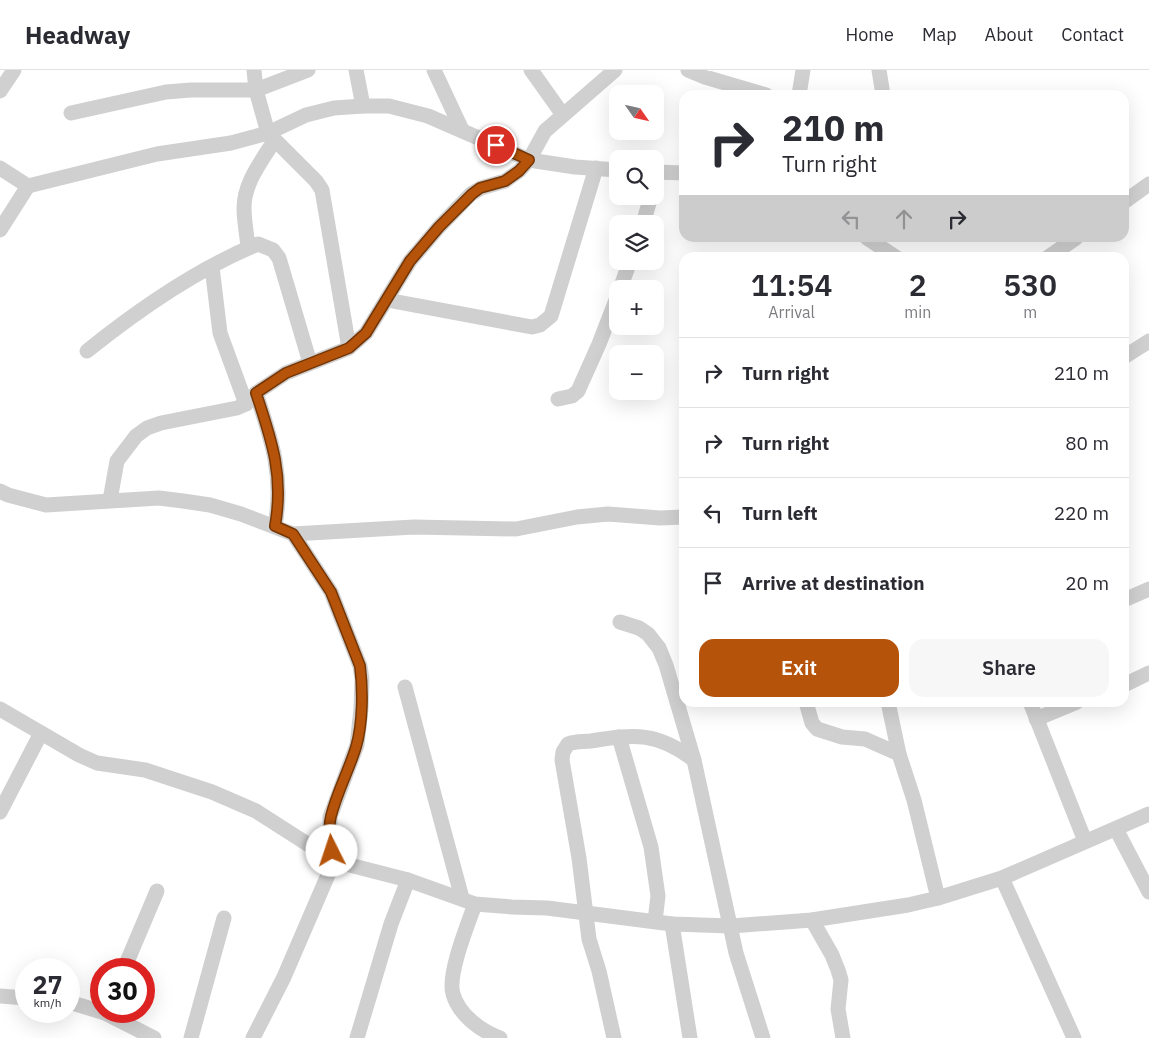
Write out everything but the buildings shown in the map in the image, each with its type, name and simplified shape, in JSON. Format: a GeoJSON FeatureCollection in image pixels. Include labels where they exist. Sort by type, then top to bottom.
{"type":"FeatureCollection","features":[{"type":"Feature","properties":{"kind":"street"},"geometry":{"type":"LineString","coordinates":[[0,91],[14,70]]}},
{"type":"Feature","properties":{"kind":"street"},"geometry":{"type":"LineString","coordinates":[[254,70],[256,90],[271,137],[316,181],[322,190],[349,348]]}},
{"type":"Feature","properties":{"kind":"street"},"geometry":{"type":"LineString","coordinates":[[71,113],[166,92],[256,90],[308,70]]}},
{"type":"Feature","properties":{"kind":"street"},"geometry":{"type":"LineString","coordinates":[[356,70],[363,106]]}},
{"type":"Feature","properties":{"kind":"street"},"geometry":{"type":"LineString","coordinates":[[434,70],[462,130]]}},
{"type":"Feature","properties":{"kind":"street"},"geometry":{"type":"LineString","coordinates":[[531,70],[564,115]]}},
{"type":"Feature","properties":{"kind":"street"},"geometry":{"type":"LineString","coordinates":[[110,500],[117,461],[136,436],[147,428],[226,411],[251,398],[286,373],[349,348],[366,333],[410,261],[439,227],[480,188],[505,181],[519,171],[529,160],[545,131],[615,70]]}},
{"type":"Feature","properties":{"kind":"street"},"geometry":{"type":"LineString","coordinates":[[688,70],[749,90]]}},
{"type":"Feature","properties":{"kind":"street"},"geometry":{"type":"LineString","coordinates":[[800,90],[803,70]]}},
{"type":"Feature","properties":{"kind":"street"},"geometry":{"type":"LineString","coordinates":[[879,70],[882,90]]}},
{"type":"Feature","properties":{"kind":"street"},"geometry":{"type":"LineString","coordinates":[[0,230],[28,186],[157,154],[271,137],[306,115],[334,108],[389,106],[428,116],[529,160],[609,169]]}},
{"type":"Feature","properties":{"kind":"street"},"geometry":{"type":"LineString","coordinates":[[248,248],[244,208],[246,192],[271,137]]}},
{"type":"Feature","properties":{"kind":"street"},"geometry":{"type":"LineString","coordinates":[[0,168],[28,186]]}},
{"type":"Feature","properties":{"kind":"street"},"geometry":{"type":"LineString","coordinates":[[387,300],[532,327],[540,325],[551,316],[596,168]]}},
{"type":"Feature","properties":{"kind":"street"},"geometry":{"type":"LineString","coordinates":[[664,175],[679,174]]}},
{"type":"Feature","properties":{"kind":"street"},"geometry":{"type":"LineString","coordinates":[[1129,198],[1149,184]]}},
{"type":"Feature","properties":{"kind":"street"},"geometry":{"type":"LineString","coordinates":[[875,242],[889,252]]}},
{"type":"Feature","properties":{"kind":"street"},"geometry":{"type":"LineString","coordinates":[[1056,252],[1070,242]]}},
{"type":"Feature","properties":{"kind":"street"},"geometry":{"type":"LineString","coordinates":[[87,351],[150,302],[212,267],[258,244],[273,250],[279,258],[310,363]]}},
{"type":"Feature","properties":{"kind":"street"},"geometry":{"type":"LineString","coordinates":[[212,267],[220,333],[271,436],[279,484],[279,504],[275,526]]}},
{"type":"Feature","properties":{"kind":"street"},"geometry":{"type":"LineString","coordinates":[[558,399],[572,396],[578,391],[609,319]]}},
{"type":"Feature","properties":{"kind":"street"},"geometry":{"type":"LineString","coordinates":[[1129,353],[1149,341]]}},
{"type":"Feature","properties":{"kind":"street"},"geometry":{"type":"LineString","coordinates":[[0,491],[46,505],[159,498],[192,502],[241,514],[293,534],[414,527],[516,529],[578,517],[608,514],[660,518],[679,517]]}},
{"type":"Feature","properties":{"kind":"street"},"geometry":{"type":"LineString","coordinates":[[254,1038],[284,977],[334,860],[330,841],[330,817],[357,745],[362,709],[360,666],[331,592],[293,534]]}},
{"type":"Feature","properties":{"kind":"street"},"geometry":{"type":"LineString","coordinates":[[1129,598],[1149,589]]}},
{"type":"Feature","properties":{"kind":"street"},"geometry":{"type":"LineString","coordinates":[[620,622],[639,628],[648,634],[659,648],[671,680],[694,760],[736,953],[763,1038]]}},
{"type":"Feature","properties":{"kind":"street"},"geometry":{"type":"LineString","coordinates":[[1129,683],[1149,673]]}},
{"type":"Feature","properties":{"kind":"street"},"geometry":{"type":"LineString","coordinates":[[405,687],[468,901],[452,978],[453,993],[461,1010],[474,1023],[486,1033],[500,1038]]}},
{"type":"Feature","properties":{"kind":"street"},"geometry":{"type":"LineString","coordinates":[[807,707],[812,723],[817,729],[842,737],[864,739],[899,754]]}},
{"type":"Feature","properties":{"kind":"street"},"geometry":{"type":"LineString","coordinates":[[889,707],[899,754],[914,800],[938,898]]}},
{"type":"Feature","properties":{"kind":"street"},"geometry":{"type":"LineString","coordinates":[[1032,707],[1085,841]]}},
{"type":"Feature","properties":{"kind":"street"},"geometry":{"type":"LineString","coordinates":[[1036,719],[1065,707]]}},
{"type":"Feature","properties":{"kind":"street"},"geometry":{"type":"LineString","coordinates":[[0,709],[79,755],[97,763],[145,770],[212,792],[256,811],[334,860],[408,880],[468,901],[512,908],[547,908],[584,912],[672,924],[731,926],[812,920],[908,905],[938,898],[1002,878],[1149,814]]}},
{"type":"Feature","properties":{"kind":"street"},"geometry":{"type":"LineString","coordinates":[[0,812],[41,733]]}},
{"type":"Feature","properties":{"kind":"street"},"geometry":{"type":"LineString","coordinates":[[614,1038],[584,912],[579,858],[562,760],[563,752],[568,744],[576,741],[590,742],[619,736],[651,737],[679,749],[694,760]]}},
{"type":"Feature","properties":{"kind":"street"},"geometry":{"type":"LineString","coordinates":[[619,736],[653,857],[658,896],[654,921]]}},
{"type":"Feature","properties":{"kind":"street"},"geometry":{"type":"LineString","coordinates":[[1116,829],[1149,892]]}},
{"type":"Feature","properties":{"kind":"street"},"geometry":{"type":"LineString","coordinates":[[1002,878],[1074,1038]]}},
{"type":"Feature","properties":{"kind":"street"},"geometry":{"type":"LineString","coordinates":[[357,1038],[391,924],[408,880]]}},
{"type":"Feature","properties":{"kind":"street"},"geometry":{"type":"LineString","coordinates":[[129,958],[157,891]]}},
{"type":"Feature","properties":{"kind":"street"},"geometry":{"type":"LineString","coordinates":[[191,1038],[224,918]]}},
{"type":"Feature","properties":{"kind":"street"},"geometry":{"type":"LineString","coordinates":[[812,920],[832,954],[841,980],[838,1009],[843,1038]]}},
{"type":"Feature","properties":{"kind":"street"},"geometry":{"type":"LineString","coordinates":[[672,924],[690,1038]]}},
{"type":"Feature","properties":{"kind":"street"},"geometry":{"type":"LineString","coordinates":[[0,996],[15,997]]}},
{"type":"Feature","properties":{"kind":"street"},"geometry":{"type":"LineString","coordinates":[[126,1023],[154,1038]]}},
{"type":"Feature","properties":{"kind":"route"},"geometry":{"type":"LineString","coordinates":[[332,851],[330,817],[357,745],[362,709],[360,666],[331,592],[293,534],[275,526],[279,504],[279,484],[271,436],[256,393],[286,373],[349,348],[366,333],[410,261],[439,227],[480,188],[505,181],[519,171],[529,160],[496,145]]}}]}
